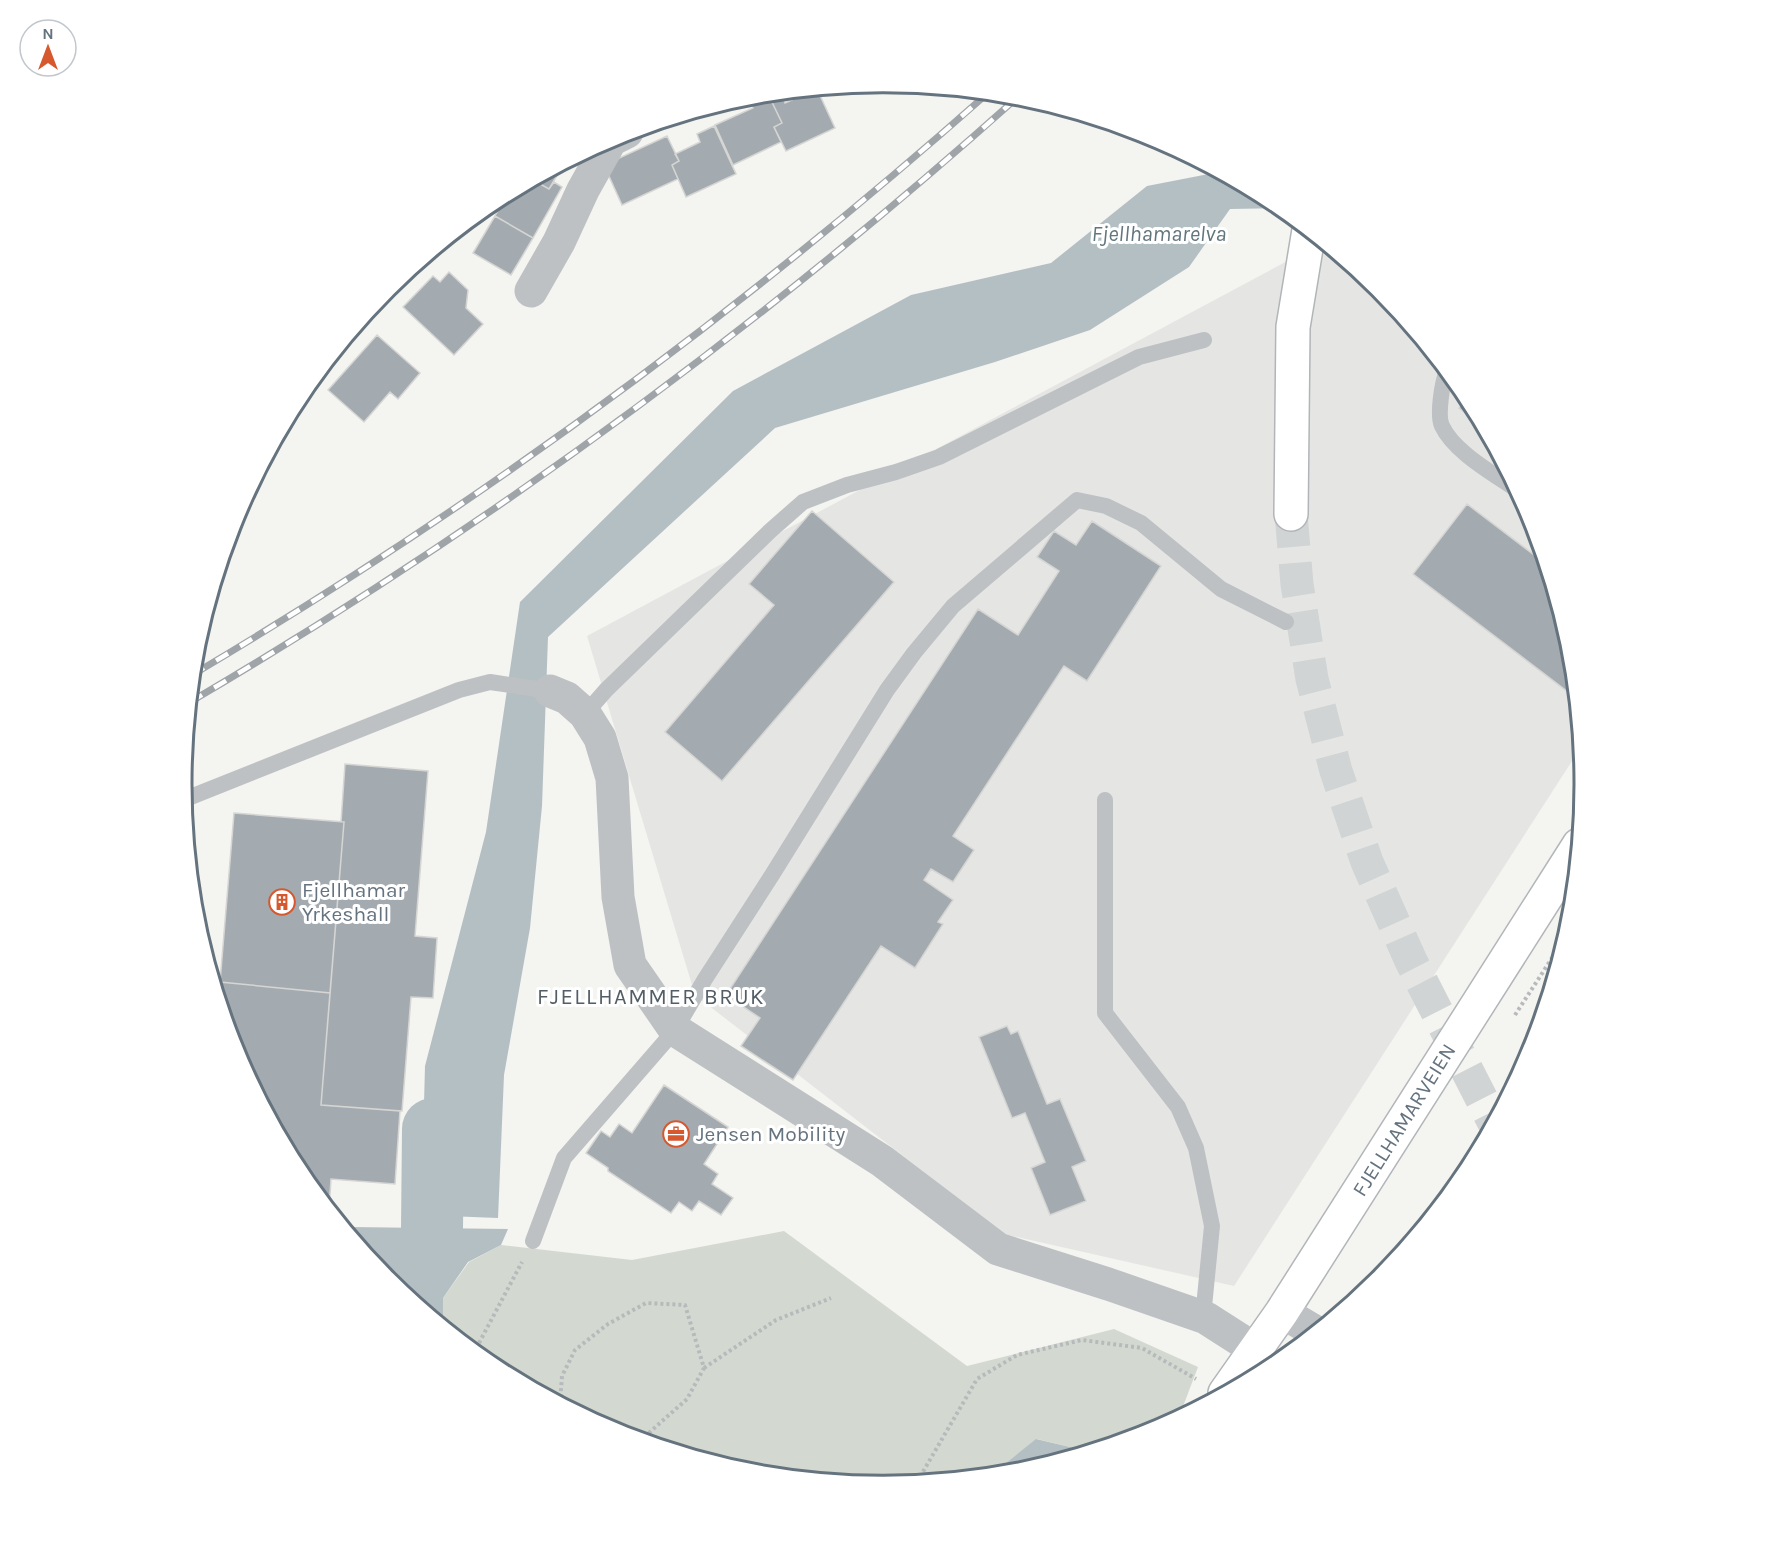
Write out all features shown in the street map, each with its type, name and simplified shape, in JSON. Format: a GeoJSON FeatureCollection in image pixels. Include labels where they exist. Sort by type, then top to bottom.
{"type":"FeatureCollection","features":[{"type":"Feature","properties":{"kind":"main road"},"geometry":{"type":"LineString","coordinates":[[1291,514],[1293,327],[1308,239]]}},
{"type":"Feature","properties":{"kind":"main road","name":"FJELLHAMARVEIEN"},"geometry":{"type":"LineString","coordinates":[[1211,1387],[1256,1350],[1282,1312],[1570,858]]}},
{"type":"Feature","properties":{"kind":"street"},"geometry":{"type":"LineString","coordinates":[[531,291],[559,242],[583,190],[604,152]]}},
{"type":"Feature","properties":{"kind":"street"},"geometry":{"type":"LineString","coordinates":[[550,691],[567,698],[585,714],[600,738],[612,778],[618,897],[630,965],[675,1030],[882,1161],[998,1249],[1203,1317],[1256,1350]]}},
{"type":"Feature","properties":{"kind":"street"},"geometry":{"type":"LineString","coordinates":[[1282,1312],[1309,1328]]}},
{"type":"Feature","properties":{"kind":"lane"},"geometry":{"type":"LineString","coordinates":[[585,714],[606,690],[770,531],[803,502],[848,485],[939,457],[1139,357],[1204,340]]}},
{"type":"Feature","properties":{"kind":"lane"},"geometry":{"type":"LineString","coordinates":[[1445,382],[1441,400],[1441,425],[1459,448],[1504,481]]}},
{"type":"Feature","properties":{"kind":"lane"},"geometry":{"type":"LineString","coordinates":[[533,1241],[564,1158],[675,1030],[887,690],[914,653],[953,606],[1077,500],[1106,506],[1141,524],[1221,589],[1286,622]]}},
{"type":"Feature","properties":{"kind":"lane"},"geometry":{"type":"LineString","coordinates":[[192,796],[459,690],[490,682],[550,691]]}},
{"type":"Feature","properties":{"kind":"lane"},"geometry":{"type":"LineString","coordinates":[[1105,800],[1105,1013],[1179,1107],[1196,1148],[1212,1226],[1203,1317]]}},
{"type":"Feature","properties":{"kind":"path"},"geometry":{"type":"LineString","coordinates":[[479,1344],[533,1241]]}},
{"type":"Feature","properties":{"kind":"path"},"geometry":{"type":"LineString","coordinates":[[649,1433],[687,1399],[704,1368],[776,1320],[831,1298]]}},
{"type":"Feature","properties":{"kind":"path"},"geometry":{"type":"LineString","coordinates":[[561,1395],[562,1376],[575,1350],[609,1324],[646,1303],[685,1305],[704,1368]]}},
{"type":"Feature","properties":{"kind":"path"},"geometry":{"type":"LineString","coordinates":[[922,1474],[977,1379],[1017,1355],[1082,1340],[1142,1348],[1211,1387]]}},
{"type":"Feature","properties":{"kind":"shaded area"},"geometry":{"type":"Polygon","coordinates":[[[1316,246],[1372,295],[1403,328],[1458,400],[1503,478],[1537,562],[1550,605],[1561,649],[1568,694],[1573,759],[1234,1286],[1004,1234],[695,995],[587,636],[1316,246]]]}},
{"type":"Feature","properties":{"kind":"shaded area"},"geometry":{"type":"Polygon","coordinates":[[[784,1231],[967,1366],[1114,1329],[1198,1367],[1183,1407],[1105,1438],[1073,1448],[1037,1439],[1005,1464],[928,1474],[838,1474],[748,1462],[661,1438],[619,1422],[577,1404],[537,1382],[499,1359],[443,1317],[443,1298],[469,1262],[501,1245],[632,1260],[784,1231]]]}},
{"type":"Feature","properties":{"kind":"water","name":"Fjellhamarelva"},"geometry":{"type":"Polygon","coordinates":[[[1207,174],[1266,208],[1230,209],[1189,267],[1090,330],[995,362],[775,428],[548,637],[542,806],[530,928],[504,1075],[498,1218],[421,1215],[425,1066],[486,832],[520,602],[733,391],[911,295],[1051,263],[1147,186],[1207,174]]]}},
{"type":"Feature","properties":{"kind":"water"},"geometry":{"type":"Polygon","coordinates":[[[353,1227],[508,1229],[501,1245],[468,1262],[443,1298],[443,1317],[394,1273],[353,1227]]]}},
{"type":"Feature","properties":{"kind":"water"},"geometry":{"type":"Polygon","coordinates":[[[1036,1439],[1073,1448],[1018,1462],[1005,1464],[1036,1439]]]}},
{"type":"Feature","properties":{"kind":"building"},"geometry":{"type":"Polygon","coordinates":[[[820,96],[835,128],[786,151],[774,127],[782,123],[772,102],[784,100],[785,103],[795,99],[820,96]]]}},
{"type":"Feature","properties":{"kind":"building"},"geometry":{"type":"Polygon","coordinates":[[[772,102],[782,123],[774,127],[781,142],[733,165],[715,125],[753,108],[752,105],[772,102]]]}},
{"type":"Feature","properties":{"kind":"building"},"geometry":{"type":"Polygon","coordinates":[[[714,126],[736,174],[686,197],[672,165],[679,161],[675,154],[700,142],[697,134],[714,126]]]}},
{"type":"Feature","properties":{"kind":"building"},"geometry":{"type":"Polygon","coordinates":[[[667,136],[679,161],[672,165],[678,179],[622,205],[604,165],[667,136]]]}},
{"type":"Feature","properties":{"kind":"building"},"geometry":{"type":"Polygon","coordinates":[[[557,175],[549,189],[541,184],[557,175]]]}},
{"type":"Feature","properties":{"kind":"building"},"geometry":{"type":"Polygon","coordinates":[[[554,182],[562,187],[533,238],[495,216],[499,209],[541,184],[549,189],[554,182]]]}},
{"type":"Feature","properties":{"kind":"building"},"geometry":{"type":"Polygon","coordinates":[[[495,216],[533,238],[511,275],[473,253],[495,216]]]}},
{"type":"Feature","properties":{"kind":"building"},"geometry":{"type":"Polygon","coordinates":[[[449,272],[468,290],[466,308],[483,324],[454,355],[403,307],[433,276],[440,282],[449,272]]]}},
{"type":"Feature","properties":{"kind":"building"},"geometry":{"type":"Polygon","coordinates":[[[377,335],[420,373],[398,399],[390,392],[364,422],[328,390],[377,335]]]}},
{"type":"Feature","properties":{"kind":"building"},"geometry":{"type":"Polygon","coordinates":[[[1467,504],[1534,555],[1561,649],[1568,692],[1413,574],[1467,504]]]}},
{"type":"Feature","properties":{"kind":"building"},"geometry":{"type":"Polygon","coordinates":[[[812,511],[894,582],[722,781],[665,732],[774,605],[749,584],[812,511]]]}},
{"type":"Feature","properties":{"kind":"building"},"geometry":{"type":"Polygon","coordinates":[[[1092,521],[1161,566],[1087,681],[1064,666],[953,836],[974,850],[953,882],[931,869],[924,880],[953,900],[938,922],[943,924],[915,968],[881,946],[793,1080],[741,1046],[760,1018],[726,995],[978,609],[1018,635],[1059,571],[1037,557],[1054,531],[1076,545],[1092,521]]]}},
{"type":"Feature","properties":{"kind":"building"},"geometry":{"type":"Polygon","coordinates":[[[345,764],[428,771],[415,936],[437,938],[433,998],[411,997],[402,1111],[321,1105],[344,822],[341,822],[345,764]]]}},
{"type":"Feature","properties":{"kind":"building","name":"Fjellhamar Yrkeshall"},"geometry":{"type":"Polygon","coordinates":[[[234,813],[344,822],[330,993],[222,982],[234,813]]]}},
{"type":"Feature","properties":{"kind":"building"},"geometry":{"type":"Polygon","coordinates":[[[222,982],[330,993],[321,1105],[400,1111],[395,1184],[331,1179],[330,1198],[308,1168],[263,1090],[245,1048],[222,982]]]}},
{"type":"Feature","properties":{"kind":"building"},"geometry":{"type":"Polygon","coordinates":[[[1007,1026],[1011,1034],[1018,1031],[1047,1104],[1060,1099],[1086,1161],[1072,1167],[1086,1201],[1050,1215],[1031,1168],[1045,1162],[1025,1113],[1012,1118],[979,1037],[1007,1026]]]}},
{"type":"Feature","properties":{"kind":"building"},"geometry":{"type":"Polygon","coordinates":[[[664,1085],[728,1127],[704,1164],[718,1174],[712,1184],[733,1198],[721,1215],[699,1201],[692,1211],[679,1202],[671,1213],[608,1171],[608,1168],[586,1153],[601,1131],[610,1137],[619,1124],[632,1133],[664,1085]]]}},
{"type":"Feature","properties":{"kind":"waterway"},"geometry":{"type":"LineString","coordinates":[[432,1228],[433,1129]]}},
{"type":"Feature","properties":{"kind":"tunnel"},"geometry":{"type":"LineString","coordinates":[[1291,514],[1297,584],[1312,679],[1336,771],[1367,862],[1411,961],[1490,1114]]}},
{"type":"Feature","properties":{"kind":"railway"},"geometry":{"type":"LineString","coordinates":[[202,669],[402,544],[504,475],[604,403],[800,252],[980,100]]}},
{"type":"Feature","properties":{"kind":"railway"},"geometry":{"type":"LineString","coordinates":[[198,697],[408,567],[619,420],[823,263],[1009,105]]}},
{"type":"Feature","properties":{"kind":"place","name":"Fjellhamar Yrkeshall"},"geometry":{"type":"Point","coordinates":[282,902]}},
{"type":"Feature","properties":{"kind":"place","name":"Jensen Mobility"},"geometry":{"type":"Point","coordinates":[676,1134]}},
{"type":"Feature","properties":{"kind":"district","name":"FJELLHAMMER BRUK"},"geometry":{"type":"Point","coordinates":[651,997]}}]}
